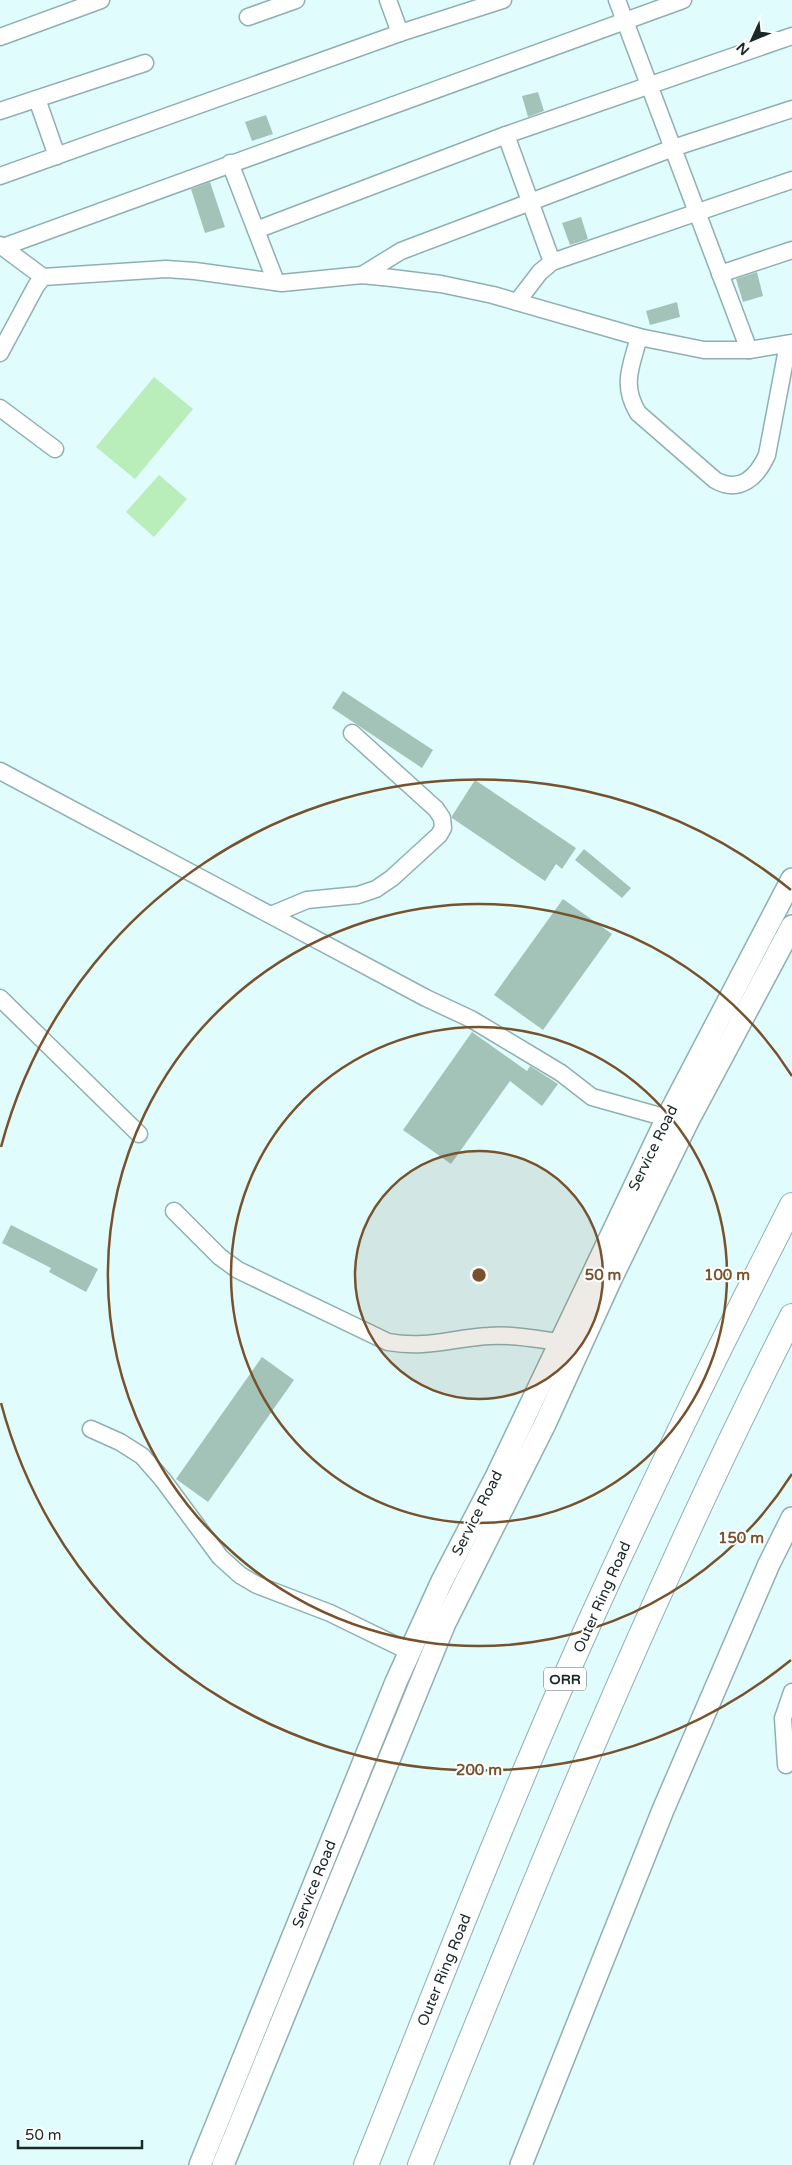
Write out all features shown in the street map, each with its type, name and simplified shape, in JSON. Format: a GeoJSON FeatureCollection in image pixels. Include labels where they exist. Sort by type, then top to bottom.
{"type":"FeatureCollection","features":[{"type":"Feature","properties":{"kind":"highway","name":"Outer Ring Road"},"geometry":{"type":"LineString","coordinates":[[366,2165],[515,1796],[574,1658],[664,1461],[792,1205]]}},
{"type":"Feature","properties":{"kind":"highway"},"geometry":{"type":"LineString","coordinates":[[420,2165],[558,1825],[624,1670],[698,1509],[792,1316]]}},
{"type":"Feature","properties":{"kind":"main road","name":"Service Road"},"geometry":{"type":"LineString","coordinates":[[200,2165],[410,1652],[442,1581],[497,1475],[667,1118],[792,879]]}},
{"type":"Feature","properties":{"kind":"main road"},"geometry":{"type":"LineString","coordinates":[[223,2165],[445,1624],[545,1424],[608,1285],[689,1119],[792,926]]}},
{"type":"Feature","properties":{"kind":"main road"},"geometry":{"type":"LineString","coordinates":[[521,2165],[663,1810],[769,1564],[792,1518]]}},
{"type":"Feature","properties":{"kind":"street"},"geometry":{"type":"LineString","coordinates":[[0,37],[101,0]]}},
{"type":"Feature","properties":{"kind":"street"},"geometry":{"type":"LineString","coordinates":[[248,17],[296,0]]}},
{"type":"Feature","properties":{"kind":"street"},"geometry":{"type":"LineString","coordinates":[[388,0],[400,34]]}},
{"type":"Feature","properties":{"kind":"street"},"geometry":{"type":"LineString","coordinates":[[0,176],[400,34],[503,0]]}},
{"type":"Feature","properties":{"kind":"street"},"geometry":{"type":"LineString","coordinates":[[617,0],[749,350]]}},
{"type":"Feature","properties":{"kind":"street"},"geometry":{"type":"LineString","coordinates":[[2,246],[683,0]]}},
{"type":"Feature","properties":{"kind":"street"},"geometry":{"type":"LineString","coordinates":[[256,230],[506,135],[792,36]]}},
{"type":"Feature","properties":{"kind":"street"},"geometry":{"type":"LineString","coordinates":[[0,111],[144,63]]}},
{"type":"Feature","properties":{"kind":"street"},"geometry":{"type":"LineString","coordinates":[[37,99],[57,156]]}},
{"type":"Feature","properties":{"kind":"street"},"geometry":{"type":"LineString","coordinates":[[362,275],[401,251],[673,148],[792,109]]}},
{"type":"Feature","properties":{"kind":"street"},"geometry":{"type":"LineString","coordinates":[[506,135],[552,262]]}},
{"type":"Feature","properties":{"kind":"street"},"geometry":{"type":"LineString","coordinates":[[230,163],[276,282]]}},
{"type":"Feature","properties":{"kind":"street"},"geometry":{"type":"LineString","coordinates":[[518,302],[540,272],[552,262],[792,180]]}},
{"type":"Feature","properties":{"kind":"street"},"geometry":{"type":"LineString","coordinates":[[2,246],[43,277],[166,269],[276,282],[362,275],[440,284],[518,302],[639,337],[704,350],[749,350],[790,343],[767,454],[761,469],[750,480],[737,485],[724,485],[715,480],[638,413],[630,400],[628,378],[639,337]]}},
{"type":"Feature","properties":{"kind":"street"},"geometry":{"type":"LineString","coordinates":[[720,274],[792,250]]}},
{"type":"Feature","properties":{"kind":"street"},"geometry":{"type":"LineString","coordinates":[[0,353],[36,286],[43,277]]}},
{"type":"Feature","properties":{"kind":"street"},"geometry":{"type":"LineString","coordinates":[[0,408],[55,449]]}},
{"type":"Feature","properties":{"kind":"street"},"geometry":{"type":"LineString","coordinates":[[271,915],[307,900],[358,895],[376,889],[392,878],[439,835],[443,828],[442,818],[436,809],[352,733]]}},
{"type":"Feature","properties":{"kind":"street"},"geometry":{"type":"LineString","coordinates":[[0,771],[426,998],[471,1018],[561,1073],[592,1097],[667,1118]]}},
{"type":"Feature","properties":{"kind":"street"},"geometry":{"type":"LineString","coordinates":[[0,998],[140,1134]]}},
{"type":"Feature","properties":{"kind":"street"},"geometry":{"type":"LineString","coordinates":[[174,1212],[220,1257],[238,1270],[388,1342],[425,1345],[509,1335],[559,1342]]}},
{"type":"Feature","properties":{"kind":"street"},"geometry":{"type":"LineString","coordinates":[[91,1429],[120,1442],[142,1456],[163,1480],[220,1557],[240,1575],[257,1585],[330,1613],[410,1652]]}},
{"type":"Feature","properties":{"kind":"street"},"geometry":{"type":"LineString","coordinates":[[786,1765],[783,1718],[792,1692]]}},
{"type":"Feature","properties":{"kind":"green space"},"geometry":{"type":"Polygon","coordinates":[[[154,377],[193,409],[135,479],[96,447],[154,377]]]}},
{"type":"Feature","properties":{"kind":"green space"},"geometry":{"type":"Polygon","coordinates":[[[159,475],[187,499],[154,537],[126,512],[159,475]]]}},
{"type":"Feature","properties":{"kind":"building"},"geometry":{"type":"Polygon","coordinates":[[[538,92],[544,111],[528,117],[522,96],[538,92]]]}},
{"type":"Feature","properties":{"kind":"building"},"geometry":{"type":"Polygon","coordinates":[[[266,115],[273,134],[252,141],[245,122],[266,115]]]}},
{"type":"Feature","properties":{"kind":"building"},"geometry":{"type":"Polygon","coordinates":[[[210,182],[225,227],[205,233],[191,189],[210,182]]]}},
{"type":"Feature","properties":{"kind":"building"},"geometry":{"type":"Polygon","coordinates":[[[581,217],[588,239],[570,245],[562,223],[581,217]]]}},
{"type":"Feature","properties":{"kind":"building"},"geometry":{"type":"Polygon","coordinates":[[[757,272],[763,296],[743,302],[736,279],[757,272]]]}},
{"type":"Feature","properties":{"kind":"building"},"geometry":{"type":"Polygon","coordinates":[[[677,302],[680,317],[650,325],[646,311],[677,302]]]}},
{"type":"Feature","properties":{"kind":"building"},"geometry":{"type":"Polygon","coordinates":[[[343,691],[433,750],[422,768],[332,708],[343,691]]]}},
{"type":"Feature","properties":{"kind":"building"},"geometry":{"type":"Polygon","coordinates":[[[475,780],[576,848],[562,869],[556,864],[545,881],[452,818],[475,780]]]}},
{"type":"Feature","properties":{"kind":"building"},"geometry":{"type":"Polygon","coordinates":[[[584,849],[631,888],[622,898],[575,860],[584,849]]]}},
{"type":"Feature","properties":{"kind":"building"},"geometry":{"type":"Polygon","coordinates":[[[563,899],[612,934],[543,1030],[494,995],[563,899]]]}},
{"type":"Feature","properties":{"kind":"building"},"geometry":{"type":"Polygon","coordinates":[[[472,1032],[527,1071],[530,1066],[558,1084],[542,1106],[510,1081],[451,1164],[403,1130],[472,1032]]]}},
{"type":"Feature","properties":{"kind":"building"},"geometry":{"type":"Polygon","coordinates":[[[11,1225],[98,1269],[86,1292],[49,1272],[51,1268],[2,1243],[11,1225]]]}},
{"type":"Feature","properties":{"kind":"building"},"geometry":{"type":"Polygon","coordinates":[[[262,1357],[294,1380],[208,1502],[176,1479],[262,1357]]]}}]}
